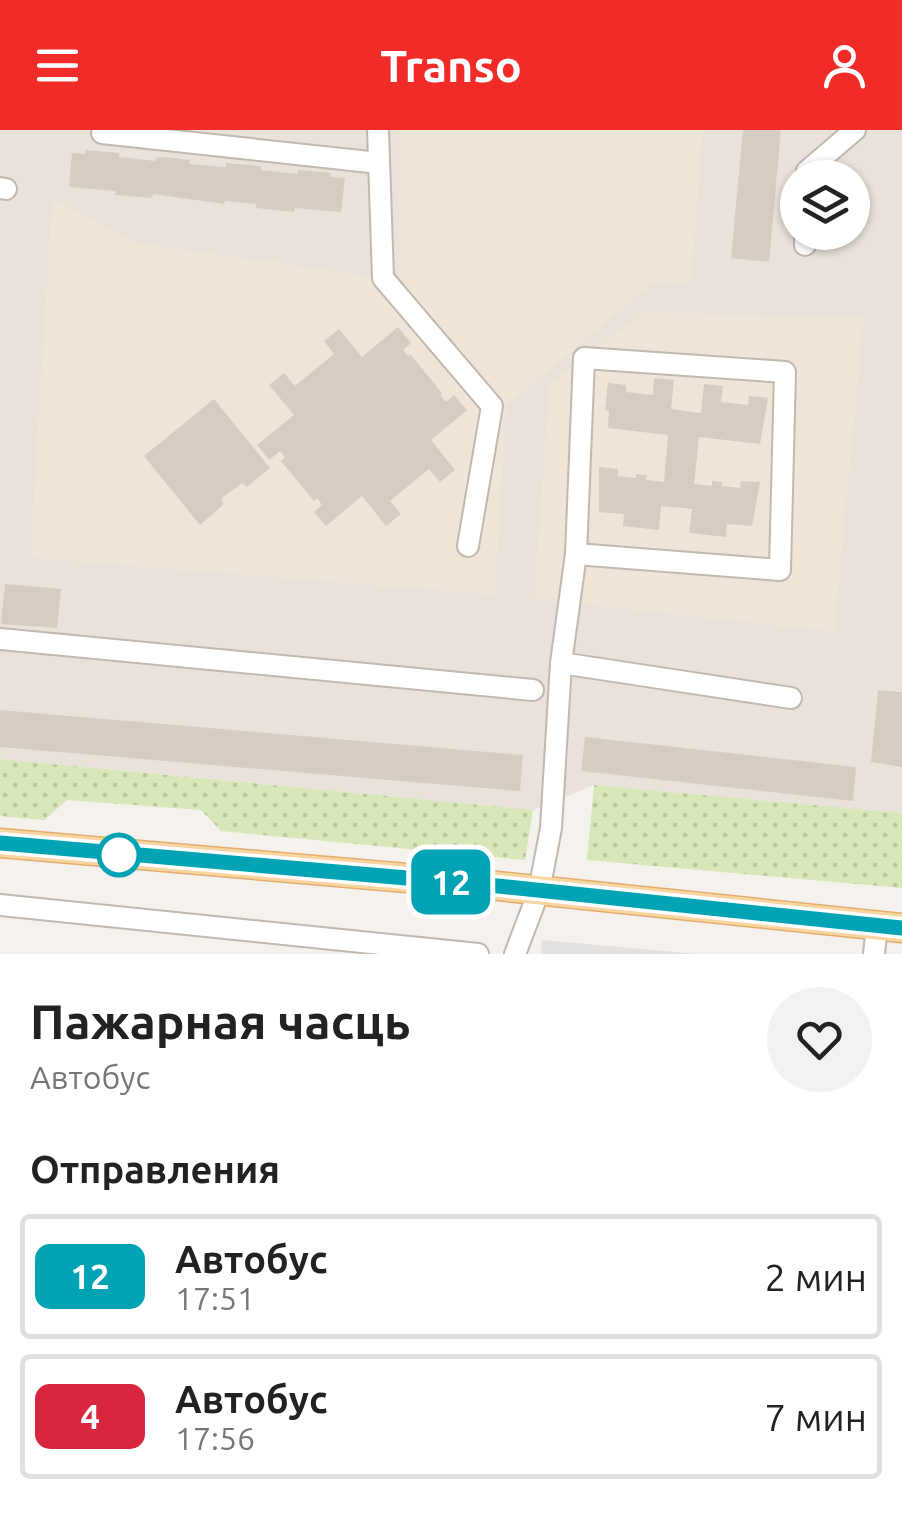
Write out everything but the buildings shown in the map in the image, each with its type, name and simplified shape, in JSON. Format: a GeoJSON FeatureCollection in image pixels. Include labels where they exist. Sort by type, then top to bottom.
{"type":"FeatureCollection","features":[{"type":"Feature","properties":{"kind":"main road"},"geometry":{"type":"LineString","coordinates":[[0,843],[539,890],[884,936]]}},
{"type":"Feature","properties":{"kind":"lane"},"geometry":{"type":"LineString","coordinates":[[378,130],[383,278],[492,406],[468,546]]}},
{"type":"Feature","properties":{"kind":"lane"},"geometry":{"type":"LineString","coordinates":[[819,160],[856,130]]}},
{"type":"Feature","properties":{"kind":"lane"},"geometry":{"type":"LineString","coordinates":[[102,133],[379,163]]}},
{"type":"Feature","properties":{"kind":"lane"},"geometry":{"type":"LineString","coordinates":[[514,954],[539,890],[551,828],[561,663],[576,554],[584,358],[785,372],[780,570],[576,554]]}},
{"type":"Feature","properties":{"kind":"lane"},"geometry":{"type":"LineString","coordinates":[[0,639],[533,690]]}},
{"type":"Feature","properties":{"kind":"lane"},"geometry":{"type":"LineString","coordinates":[[561,663],[791,698]]}},
{"type":"Feature","properties":{"kind":"lane"},"geometry":{"type":"LineString","coordinates":[[0,905],[416,951],[478,954]]}},
{"type":"Feature","properties":{"kind":"shaded area"},"geometry":{"type":"Polygon","coordinates":[[[0,130],[902,130],[902,813],[594,785],[533,810],[0,759],[0,130]]]}},
{"type":"Feature","properties":{"kind":"shaded area"},"geometry":{"type":"Polygon","coordinates":[[[399,130],[703,130],[691,283],[654,282],[506,406],[495,595],[30,558],[52,198],[139,243],[399,280],[399,130]]]}},
{"type":"Feature","properties":{"kind":"shaded area"},"geometry":{"type":"Polygon","coordinates":[[[644,312],[864,317],[834,632],[534,599],[549,385],[644,312]]]}},
{"type":"Feature","properties":{"kind":"shaded area"},"geometry":{"type":"Polygon","coordinates":[[[542,940],[698,954],[541,954],[542,940]]]}},
{"type":"Feature","properties":{"kind":"green space"},"geometry":{"type":"Polygon","coordinates":[[[0,759],[533,810],[525,860],[221,831],[201,810],[67,800],[44,820],[0,816],[0,759]]]}},
{"type":"Feature","properties":{"kind":"green space"},"geometry":{"type":"Polygon","coordinates":[[[594,785],[902,813],[902,888],[587,860],[594,785]]]}},
{"type":"Feature","properties":{"kind":"bus line","name":"12"},"geometry":{"type":"LineString","coordinates":[[0,843],[488,885],[902,928]]}}]}
